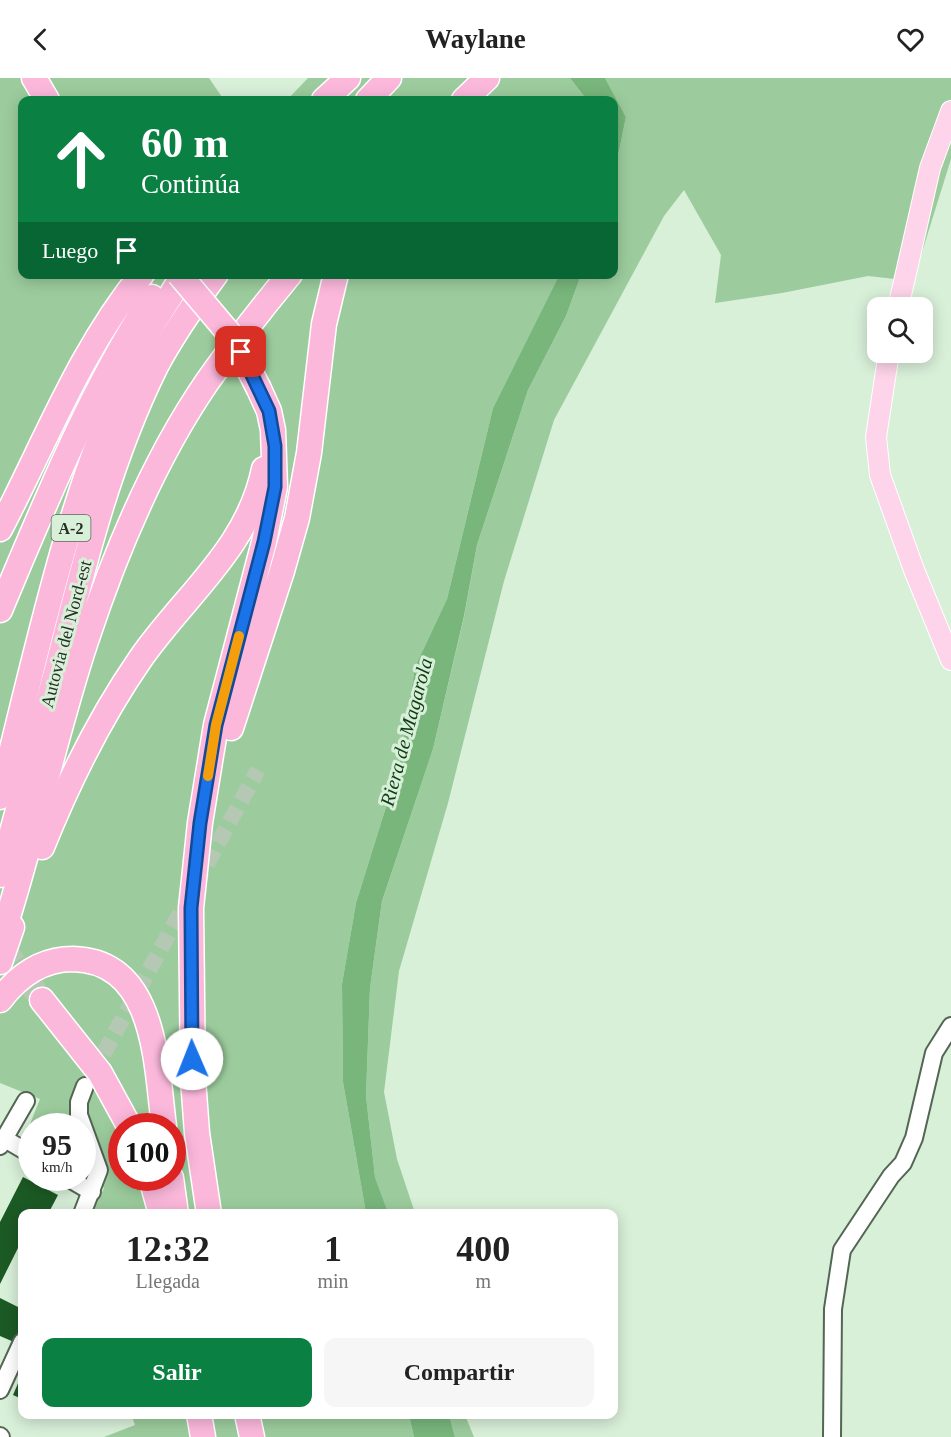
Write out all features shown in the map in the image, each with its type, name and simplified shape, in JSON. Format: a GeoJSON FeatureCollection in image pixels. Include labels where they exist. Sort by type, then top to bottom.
{"type":"FeatureCollection","features":[{"type":"Feature","properties":{"kind":"highway"},"geometry":{"type":"LineString","coordinates":[[34,78],[44,96]]}},
{"type":"Feature","properties":{"kind":"highway"},"geometry":{"type":"LineString","coordinates":[[328,96],[348,78]]}},
{"type":"Feature","properties":{"kind":"highway"},"geometry":{"type":"LineString","coordinates":[[372,96],[389,78]]}},
{"type":"Feature","properties":{"kind":"highway"},"geometry":{"type":"LineString","coordinates":[[468,96],[487,78]]}},
{"type":"Feature","properties":{"kind":"highway"},"geometry":{"type":"LineString","coordinates":[[0,529],[71,383],[101,333],[139,279]]}},
{"type":"Feature","properties":{"kind":"highway"},"geometry":{"type":"LineString","coordinates":[[0,610],[88,410],[127,336],[164,279]]}},
{"type":"Feature","properties":{"kind":"highway","name":"Autovia del Nord-est"},"geometry":{"type":"LineString","coordinates":[[0,797],[71,529],[103,431],[132,363],[179,279]]}},
{"type":"Feature","properties":{"kind":"highway"},"geometry":{"type":"LineString","coordinates":[[186,279],[233,338],[269,411],[273,430],[275,487],[264,542],[216,725],[191,908],[193,1079],[197,1133],[208,1209]]}},
{"type":"Feature","properties":{"kind":"highway","name":"Autovia del Nord-est"},"geometry":{"type":"LineString","coordinates":[[0,875],[98,513],[123,443],[157,365],[180,325],[212,279]]}},
{"type":"Feature","properties":{"kind":"highway"},"geometry":{"type":"LineString","coordinates":[[0,942],[86,642],[117,556],[153,474],[206,384],[257,313],[286,279]]}},
{"type":"Feature","properties":{"kind":"highway"},"geometry":{"type":"LineString","coordinates":[[192,946],[215,792],[234,718],[282,572],[297,518],[309,453],[324,324],[335,279]]}},
{"type":"Feature","properties":{"kind":"highway"},"geometry":{"type":"LineString","coordinates":[[0,962],[30,876],[63,793],[86,746],[143,656],[232,546],[256,501],[265,454],[259,389]]}},
{"type":"Feature","properties":{"kind":"highway"},"geometry":{"type":"LineString","coordinates":[[0,1000],[27,972],[43,964],[56,961],[77,959],[93,962],[122,978],[134,992],[148,1018],[162,1113]]}},
{"type":"Feature","properties":{"kind":"highway"},"geometry":{"type":"LineString","coordinates":[[42,1000],[100,1073],[122,1113]]}},
{"type":"Feature","properties":{"kind":"highway"},"geometry":{"type":"LineString","coordinates":[[155,1191],[160,1209]]}},
{"type":"Feature","properties":{"kind":"highway"},"geometry":{"type":"LineString","coordinates":[[173,1191],[176,1209]]}},
{"type":"Feature","properties":{"kind":"highway"},"geometry":{"type":"LineString","coordinates":[[201,1419],[206,1437]]}},
{"type":"Feature","properties":{"kind":"highway"},"geometry":{"type":"LineString","coordinates":[[205,1419],[206,1437]]}},
{"type":"Feature","properties":{"kind":"highway"},"geometry":{"type":"LineString","coordinates":[[248,1419],[252,1437]]}},
{"type":"Feature","properties":{"kind":"main road"},"geometry":{"type":"LineString","coordinates":[[901,297],[930,168],[951,111]]}},
{"type":"Feature","properties":{"kind":"main road"},"geometry":{"type":"LineString","coordinates":[[887,363],[876,437],[880,475],[910,560],[951,660]]}},
{"type":"Feature","properties":{"kind":"street"},"geometry":{"type":"LineString","coordinates":[[832,1437],[833,1309],[842,1250],[891,1176],[903,1163],[914,1138],[934,1053],[951,1026]]}},
{"type":"Feature","properties":{"kind":"street"},"geometry":{"type":"LineString","coordinates":[[84,1209],[99,1170],[79,1115],[85,1086]]}},
{"type":"Feature","properties":{"kind":"street"},"geometry":{"type":"LineString","coordinates":[[18,1149],[2,1143],[26,1101]]}},
{"type":"Feature","properties":{"kind":"street"},"geometry":{"type":"LineString","coordinates":[[0,1390],[18,1350]]}},
{"type":"Feature","properties":{"kind":"shaded area"},"geometry":{"type":"Polygon","coordinates":[[[0,78],[209,78],[221,96],[18,96],[18,279],[558,279],[493,408],[447,599],[415,667],[400,762],[356,903],[342,984],[343,1082],[365,1209],[94,1209],[104,1188],[96,1183],[96,1113],[34,1113],[40,1099],[0,1083],[0,78]]]}},
{"type":"Feature","properties":{"kind":"shaded area"},"geometry":{"type":"Polygon","coordinates":[[[308,78],[570,78],[584,96],[291,96],[308,78]]]}},
{"type":"Feature","properties":{"kind":"shaded area"},"geometry":{"type":"Polygon","coordinates":[[[605,78],[951,78],[951,159],[913,281],[868,276],[715,303],[721,255],[684,190],[664,216],[554,420],[504,581],[448,803],[399,971],[384,1092],[397,1159],[414,1209],[386,1209],[375,1177],[366,1096],[370,988],[382,901],[433,749],[464,617],[477,545],[528,390],[566,316],[580,279],[618,279],[618,156],[626,117],[618,102],[618,96],[615,96],[605,78]]]}},
{"type":"Feature","properties":{"kind":"shaded area"},"geometry":{"type":"Polygon","coordinates":[[[133,1419],[410,1419],[414,1437],[104,1437],[135,1425],[133,1419]]]}},
{"type":"Feature","properties":{"kind":"shaded area"},"geometry":{"type":"Polygon","coordinates":[[[450,1419],[467,1419],[474,1437],[455,1437],[450,1419]]]}},
{"type":"Feature","properties":{"kind":"water"},"geometry":{"type":"Polygon","coordinates":[[[570,78],[605,78],[615,96],[584,96],[570,78]]]}},
{"type":"Feature","properties":{"kind":"water"},"geometry":{"type":"Polygon","coordinates":[[[618,102],[626,117],[618,156],[618,102]]]}},
{"type":"Feature","properties":{"kind":"water","name":"Riera de Magarola"},"geometry":{"type":"Polygon","coordinates":[[[558,279],[580,279],[566,316],[528,390],[477,545],[464,616],[433,749],[382,901],[370,988],[366,1096],[375,1177],[387,1209],[365,1209],[343,1082],[342,984],[356,903],[400,762],[415,667],[447,599],[493,408],[558,279]]]}},
{"type":"Feature","properties":{"kind":"water"},"geometry":{"type":"Polygon","coordinates":[[[410,1419],[450,1419],[455,1437],[414,1437],[410,1419]]]}},
{"type":"Feature","properties":{"kind":"building"},"geometry":{"type":"Polygon","coordinates":[[[18,1187],[18,1191],[50,1191],[58,1195],[51,1209],[18,1209],[18,1248],[0,1284],[0,1222],[18,1187]]]}},
{"type":"Feature","properties":{"kind":"building"},"geometry":{"type":"Polygon","coordinates":[[[0,1298],[18,1307],[18,1333],[14,1342],[0,1336],[0,1298]]]}},
{"type":"Feature","properties":{"kind":"building"},"geometry":{"type":"Polygon","coordinates":[[[18,1383],[18,1397],[13,1395],[18,1383]]]}},
{"type":"Feature","properties":{"kind":"tunnel"},"geometry":{"type":"LineString","coordinates":[[92,1075],[258,770]]}},
{"type":"Feature","properties":{"kind":"tunnel"},"geometry":{"type":"LineString","coordinates":[[0,944],[42,1000]]}},
{"type":"Feature","properties":{"kind":"slow traffic"},"geometry":{"type":"LineString","coordinates":[[208,776],[216,725],[239,636]]}},
{"type":"Feature","properties":{"kind":"route"},"geometry":{"type":"LineString","coordinates":[[192,1059],[191,908],[200,823],[216,725],[264,542],[275,487],[275,446],[269,411],[241,352]]}}]}
